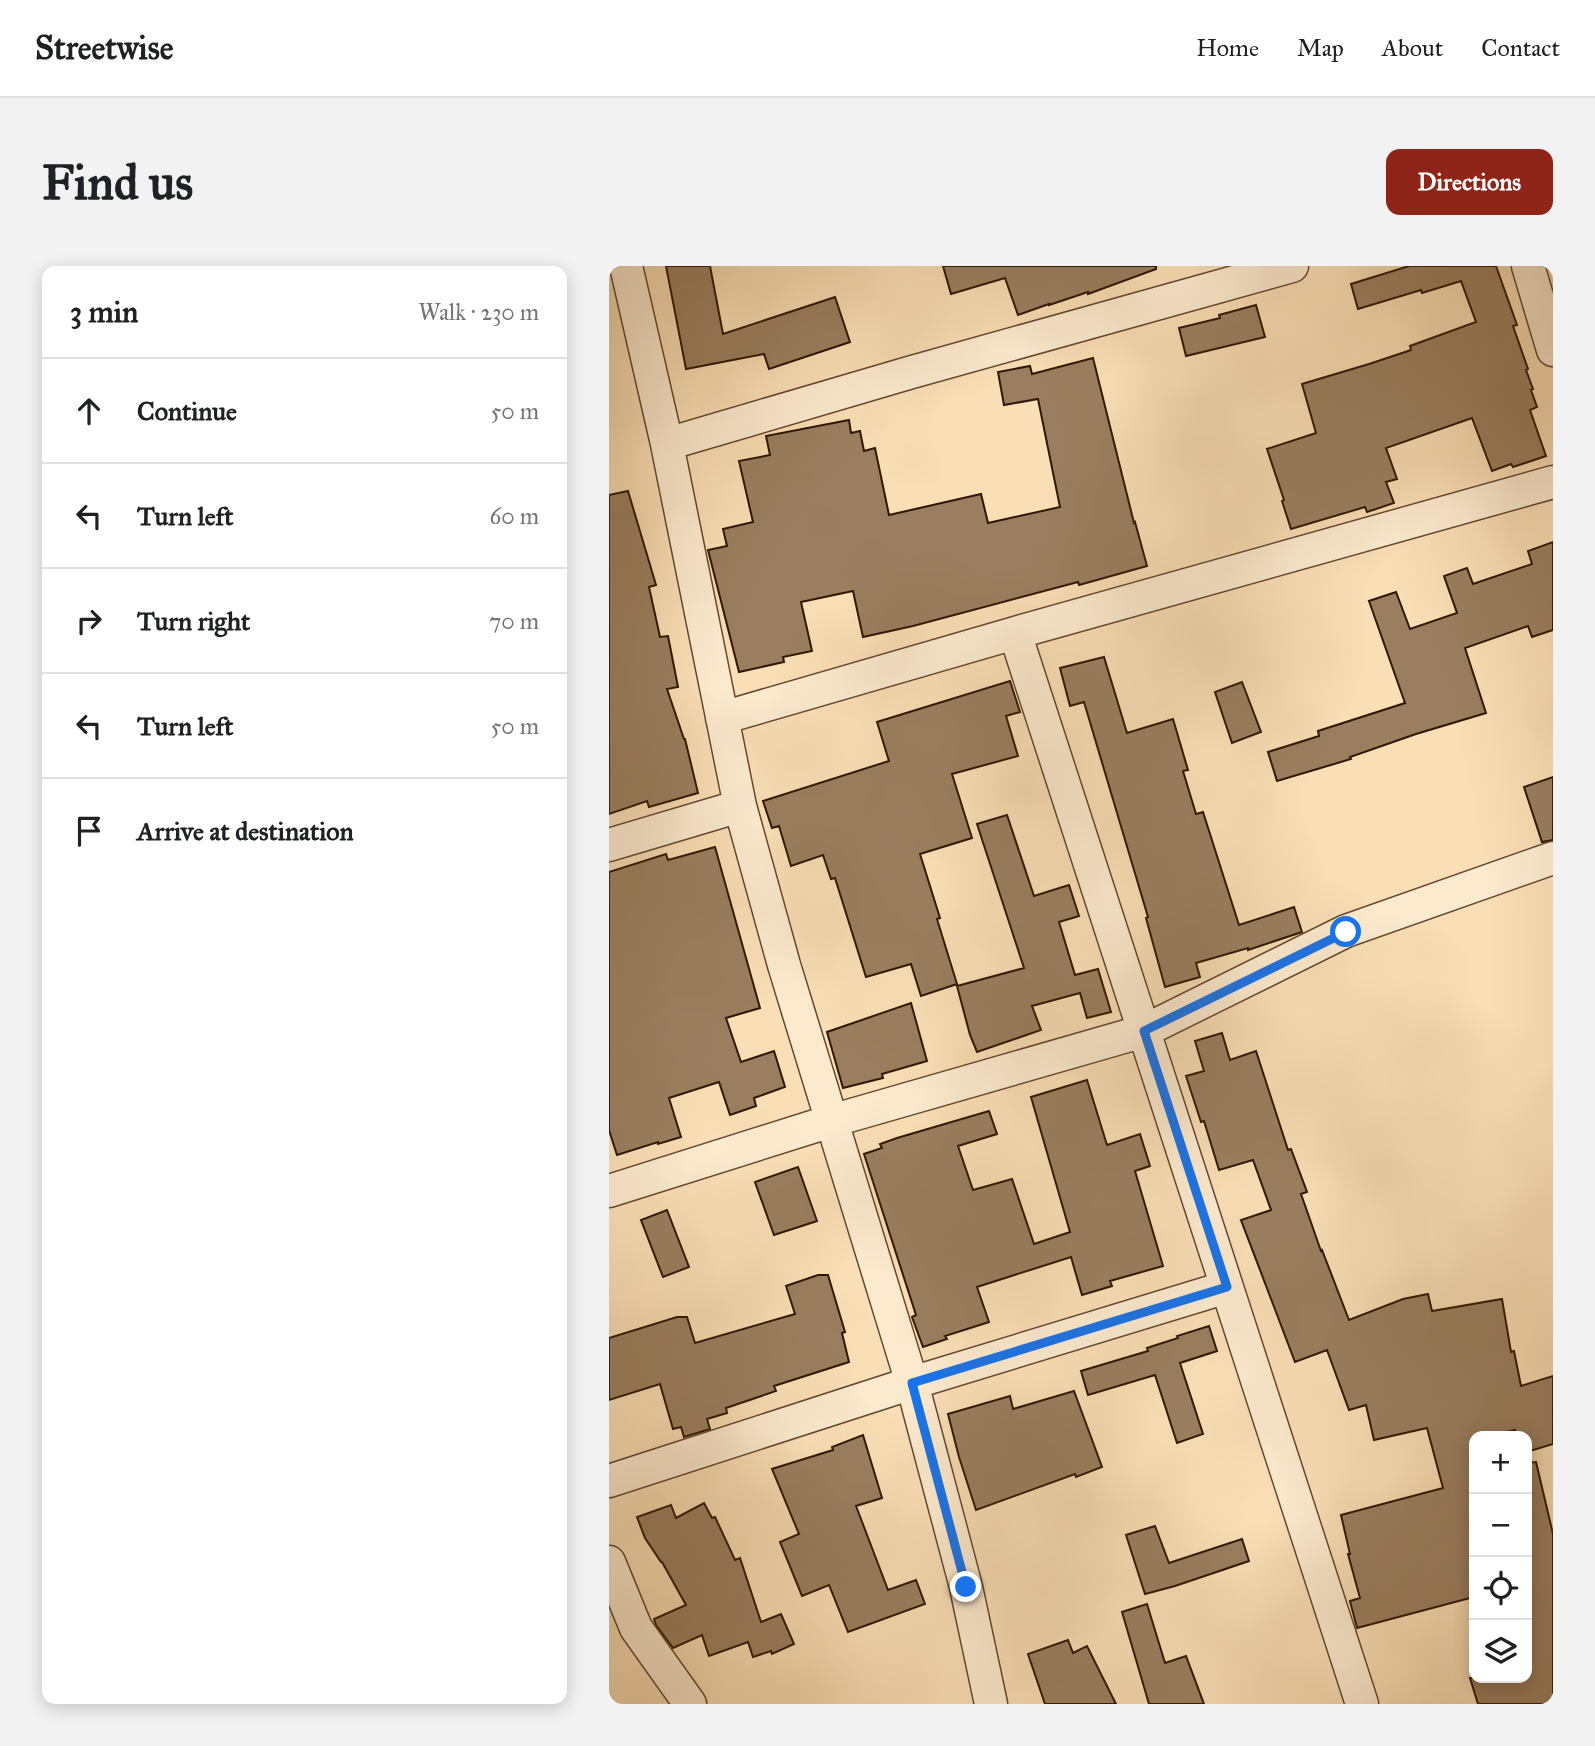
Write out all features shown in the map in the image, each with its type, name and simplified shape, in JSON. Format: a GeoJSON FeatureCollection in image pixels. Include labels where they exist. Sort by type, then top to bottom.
{"type":"FeatureCollection","features":[{"type":"Feature","properties":{"kind":"street"},"geometry":{"type":"LineString","coordinates":[[626,266],[667,444],[740,806],[784,965],[912,1383],[966,1587],[991,1704]]}},
{"type":"Feature","properties":{"kind":"street"},"geometry":{"type":"LineString","coordinates":[[667,444],[912,372],[1292,266]]}},
{"type":"Feature","properties":{"kind":"street"},"geometry":{"type":"LineString","coordinates":[[1528,266],[1553,350]]}},
{"type":"Feature","properties":{"kind":"street"},"geometry":{"type":"LineString","coordinates":[[722,718],[1553,482]]}},
{"type":"Feature","properties":{"kind":"street"},"geometry":{"type":"LineString","coordinates":[[1015,633],[1362,1704]]}},
{"type":"Feature","properties":{"kind":"street"},"geometry":{"type":"LineString","coordinates":[[609,845],[740,806]]}},
{"type":"Feature","properties":{"kind":"street"},"geometry":{"type":"LineString","coordinates":[[609,1191],[831,1121],[1144,1031],[1346,932],[1553,858]]}},
{"type":"Feature","properties":{"kind":"street"},"geometry":{"type":"LineString","coordinates":[[609,1481],[912,1383],[1227,1287]]}},
{"type":"Feature","properties":{"kind":"street"},"geometry":{"type":"LineString","coordinates":[[609,1562],[636,1628],[690,1704]]}},
{"type":"Feature","properties":{"kind":"building"},"geometry":{"type":"Polygon","coordinates":[[[666,266],[710,266],[723,334],[835,297],[850,342],[769,369],[764,354],[686,369],[666,266]]]}},
{"type":"Feature","properties":{"kind":"building"},"geometry":{"type":"Polygon","coordinates":[[[943,266],[1156,266],[1156,269],[1088,294],[1018,315],[1005,278],[951,294],[943,266]]]}},
{"type":"Feature","properties":{"kind":"building"},"geometry":{"type":"Polygon","coordinates":[[[1409,266],[1496,266],[1517,325],[1513,326],[1528,369],[1526,370],[1537,407],[1530,410],[1546,456],[1492,471],[1472,418],[1386,448],[1397,479],[1386,482],[1394,503],[1367,512],[1365,507],[1291,529],[1267,449],[1316,433],[1302,384],[1411,350],[1410,346],[1476,322],[1461,281],[1358,309],[1351,284],[1409,266]]]}},
{"type":"Feature","properties":{"kind":"building"},"geometry":{"type":"Polygon","coordinates":[[[1256,305],[1265,337],[1186,356],[1179,328],[1220,318],[1219,315],[1256,305]]]}},
{"type":"Feature","properties":{"kind":"building"},"geometry":{"type":"Polygon","coordinates":[[[1093,358],[1147,566],[863,637],[853,591],[801,602],[812,651],[783,657],[784,662],[739,672],[708,550],[727,546],[723,529],[753,522],[739,461],[770,455],[766,436],[849,420],[851,433],[860,431],[864,451],[875,448],[889,515],[981,494],[988,523],[1060,507],[1038,399],[1004,405],[998,372],[1030,366],[1032,374],[1093,358]]]}},
{"type":"Feature","properties":{"kind":"building"},"geometry":{"type":"Polygon","coordinates":[[[628,491],[656,585],[649,587],[660,637],[668,636],[678,687],[667,689],[685,739],[698,793],[649,807],[647,801],[609,814],[609,495],[628,491]]]}},
{"type":"Feature","properties":{"kind":"building"},"geometry":{"type":"Polygon","coordinates":[[[1553,542],[1553,630],[1532,637],[1528,626],[1465,648],[1486,713],[1277,781],[1268,752],[1319,736],[1318,731],[1405,703],[1369,601],[1396,592],[1410,629],[1457,613],[1444,576],[1467,568],[1473,584],[1532,564],[1528,551],[1553,542]]]}},
{"type":"Feature","properties":{"kind":"building"},"geometry":{"type":"Polygon","coordinates":[[[1104,657],[1127,733],[1173,719],[1188,770],[1183,771],[1196,814],[1203,812],[1239,925],[1294,907],[1302,932],[1248,950],[1196,963],[1200,977],[1165,987],[1146,918],[1148,917],[1084,702],[1070,706],[1060,668],[1104,657]]]}},
{"type":"Feature","properties":{"kind":"building"},"geometry":{"type":"Polygon","coordinates":[[[1010,681],[1020,712],[1006,716],[1018,756],[952,774],[972,838],[920,854],[957,984],[921,996],[911,964],[866,977],[835,878],[831,879],[823,855],[791,866],[779,826],[772,828],[763,801],[889,761],[877,722],[1010,681]]]}},
{"type":"Feature","properties":{"kind":"building"},"geometry":{"type":"Polygon","coordinates":[[[1242,682],[1261,732],[1232,743],[1215,692],[1242,682]]]}},
{"type":"Feature","properties":{"kind":"building"},"geometry":{"type":"Polygon","coordinates":[[[1553,777],[1553,840],[1542,842],[1524,787],[1553,777]]]}},
{"type":"Feature","properties":{"kind":"building"},"geometry":{"type":"Polygon","coordinates":[[[1007,815],[1034,896],[1069,885],[1079,916],[1059,922],[1075,975],[1098,969],[1111,1012],[1087,1018],[1080,993],[1032,1006],[1041,1030],[977,1052],[957,986],[1024,968],[977,824],[1007,815]]]}},
{"type":"Feature","properties":{"kind":"building"},"geometry":{"type":"Polygon","coordinates":[[[715,847],[760,1008],[726,1018],[741,1062],[774,1051],[785,1087],[754,1098],[756,1106],[730,1115],[719,1082],[669,1098],[681,1137],[617,1155],[609,1130],[609,872],[666,854],[668,860],[715,847]]]}},
{"type":"Feature","properties":{"kind":"building"},"geometry":{"type":"Polygon","coordinates":[[[911,1003],[927,1061],[882,1074],[883,1078],[843,1088],[827,1032],[911,1003]]]}},
{"type":"Feature","properties":{"kind":"building"},"geometry":{"type":"Polygon","coordinates":[[[1222,1033],[1230,1060],[1256,1051],[1288,1150],[1291,1149],[1307,1192],[1301,1194],[1349,1320],[1403,1299],[1428,1294],[1432,1311],[1502,1299],[1511,1352],[1514,1351],[1521,1386],[1553,1376],[1553,1444],[1532,1450],[1532,1431],[1469,1431],[1469,1598],[1357,1628],[1350,1601],[1360,1598],[1341,1515],[1443,1488],[1427,1428],[1374,1440],[1366,1405],[1349,1410],[1327,1350],[1295,1362],[1241,1220],[1271,1210],[1253,1160],[1219,1170],[1186,1076],[1204,1071],[1195,1041],[1222,1033]]]}},
{"type":"Feature","properties":{"kind":"building"},"geometry":{"type":"Polygon","coordinates":[[[1087,1080],[1107,1145],[1140,1134],[1150,1166],[1135,1171],[1163,1266],[1110,1281],[1112,1286],[1082,1295],[1071,1257],[977,1287],[989,1322],[945,1336],[947,1339],[923,1347],[912,1317],[916,1315],[864,1154],[882,1148],[880,1144],[897,1138],[989,1111],[997,1134],[958,1146],[973,1190],[1012,1179],[1034,1244],[1070,1232],[1031,1097],[1087,1080]]]}},
{"type":"Feature","properties":{"kind":"building"},"geometry":{"type":"Polygon","coordinates":[[[798,1167],[817,1221],[774,1235],[755,1182],[798,1167]]]}},
{"type":"Feature","properties":{"kind":"building"},"geometry":{"type":"Polygon","coordinates":[[[667,1210],[689,1267],[663,1277],[641,1220],[667,1210]]]}},
{"type":"Feature","properties":{"kind":"building"},"geometry":{"type":"Polygon","coordinates":[[[818,1275],[828,1275],[845,1332],[842,1333],[849,1362],[774,1386],[776,1391],[726,1408],[727,1413],[707,1419],[710,1429],[684,1437],[681,1427],[673,1429],[660,1384],[609,1400],[609,1338],[677,1317],[687,1317],[695,1343],[795,1314],[786,1286],[818,1275]]]}},
{"type":"Feature","properties":{"kind":"building"},"geometry":{"type":"Polygon","coordinates":[[[1209,1326],[1217,1351],[1180,1363],[1203,1434],[1177,1443],[1155,1375],[1088,1395],[1081,1371],[1148,1351],[1147,1348],[1209,1326]]]}},
{"type":"Feature","properties":{"kind":"building"},"geometry":{"type":"Polygon","coordinates":[[[1074,1391],[1102,1467],[976,1510],[948,1414],[1010,1396],[1013,1409],[1074,1391]]]}},
{"type":"Feature","properties":{"kind":"building"},"geometry":{"type":"Polygon","coordinates":[[[863,1435],[882,1498],[856,1506],[888,1590],[916,1580],[925,1604],[848,1632],[829,1585],[802,1596],[780,1542],[799,1534],[772,1469],[833,1450],[832,1447],[863,1435]]]}},
{"type":"Feature","properties":{"kind":"building"},"geometry":{"type":"Polygon","coordinates":[[[1532,1462],[1536,1462],[1553,1534],[1553,1704],[1478,1704],[1472,1683],[1532,1683],[1532,1462]]]}},
{"type":"Feature","properties":{"kind":"building"},"geometry":{"type":"Polygon","coordinates":[[[704,1503],[712,1518],[715,1517],[735,1560],[740,1558],[761,1622],[781,1614],[794,1644],[772,1654],[771,1651],[753,1657],[748,1642],[709,1656],[702,1635],[673,1648],[656,1625],[654,1619],[686,1605],[645,1538],[637,1517],[671,1505],[676,1518],[704,1503]]]}},
{"type":"Feature","properties":{"kind":"building"},"geometry":{"type":"Polygon","coordinates":[[[1155,1526],[1169,1563],[1242,1539],[1249,1561],[1145,1594],[1126,1535],[1155,1526]]]}},
{"type":"Feature","properties":{"kind":"building"},"geometry":{"type":"Polygon","coordinates":[[[1147,1604],[1165,1663],[1186,1656],[1204,1704],[1149,1704],[1122,1612],[1147,1604]]]}},
{"type":"Feature","properties":{"kind":"building"},"geometry":{"type":"Polygon","coordinates":[[[1068,1640],[1073,1653],[1087,1646],[1116,1704],[1045,1704],[1028,1654],[1068,1640]]]}},
{"type":"Feature","properties":{"kind":"route"},"geometry":{"type":"LineString","coordinates":[[966,1587],[912,1383],[1227,1287],[1144,1031],[1346,932]]}}]}
